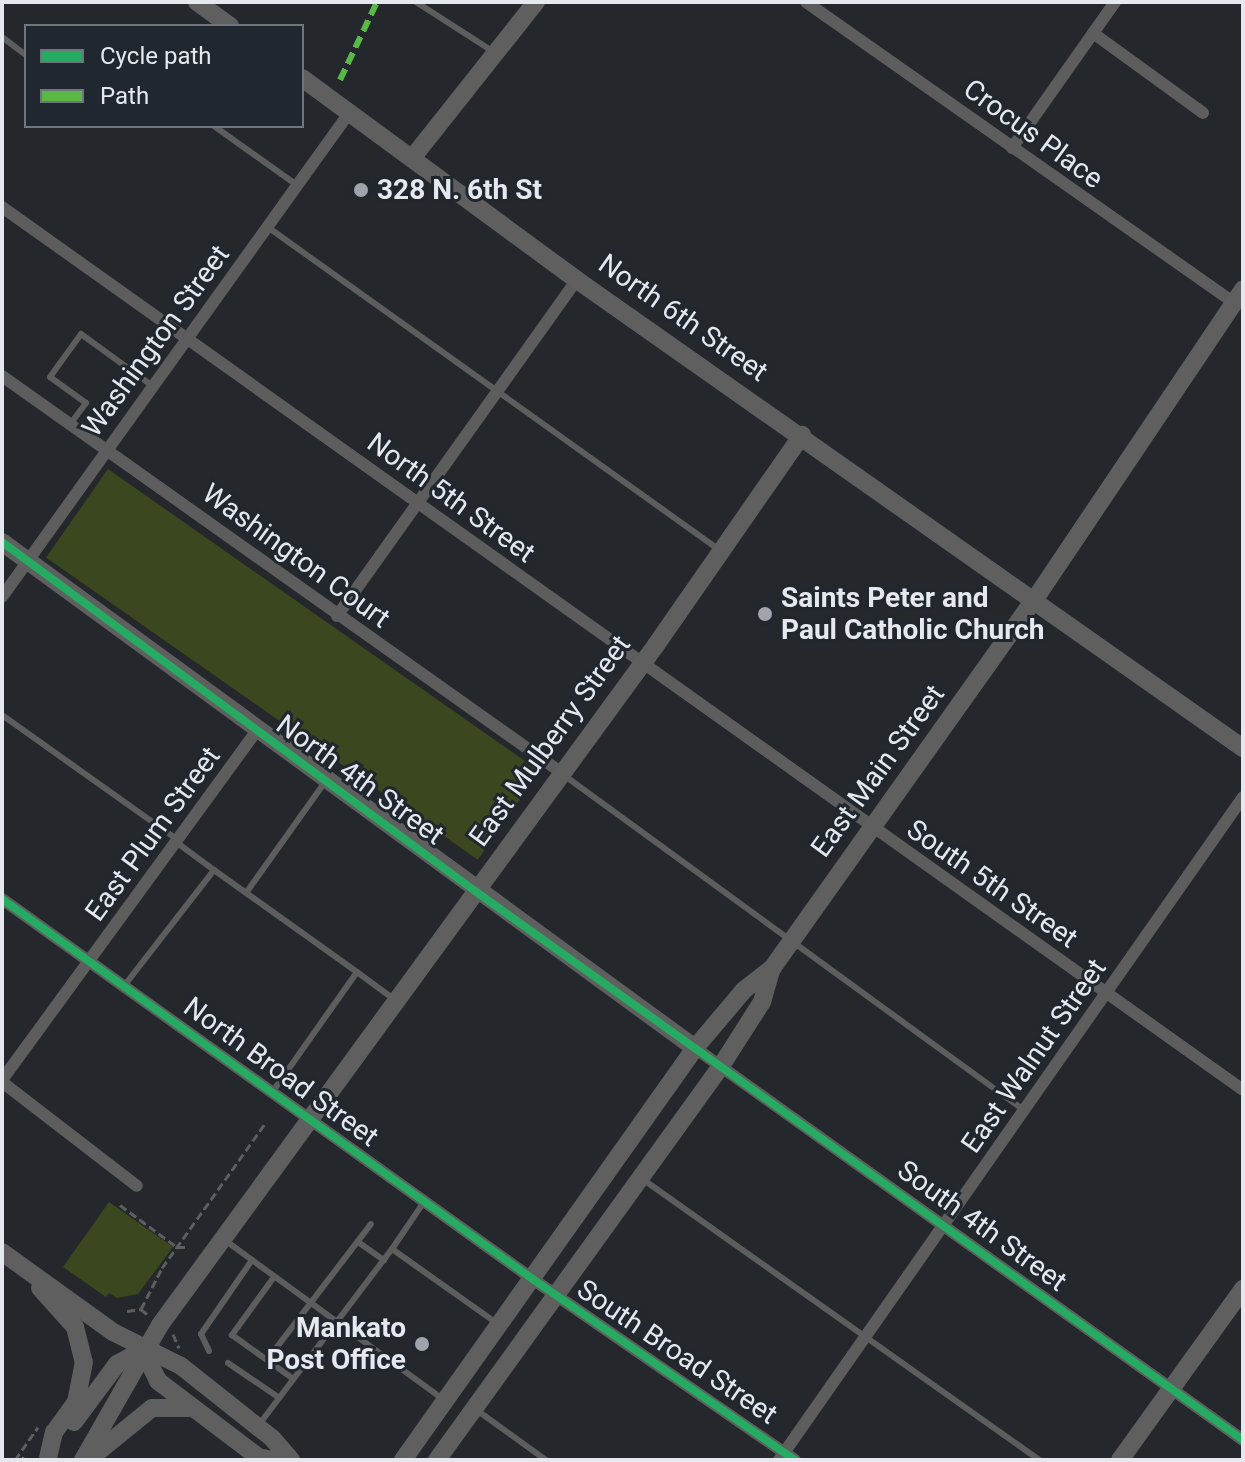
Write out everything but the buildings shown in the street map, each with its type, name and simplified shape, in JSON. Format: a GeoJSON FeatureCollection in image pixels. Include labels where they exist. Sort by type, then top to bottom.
{"type":"FeatureCollection","features":[{"type":"Feature","properties":{"kind":"street"},"geometry":{"type":"LineString","coordinates":[[197,2],[227,24]]}},
{"type":"Feature","properties":{"kind":"street"},"geometry":{"type":"LineString","coordinates":[[413,157],[536,2]]}},
{"type":"Feature","properties":{"kind":"street","name":"Crocus Place"},"geometry":{"type":"LineString","coordinates":[[806,2],[1012,148],[1238,296]]}},
{"type":"Feature","properties":{"kind":"street"},"geometry":{"type":"LineString","coordinates":[[1012,148],[1115,2]]}},
{"type":"Feature","properties":{"kind":"street"},"geometry":{"type":"LineString","coordinates":[[1093,33],[1203,113]]}},
{"type":"Feature","properties":{"kind":"street","name":"North 6th Street"},"geometry":{"type":"LineString","coordinates":[[304,79],[577,280],[802,435],[1243,748]]}},
{"type":"Feature","properties":{"kind":"street","name":"Washington Street"},"geometry":{"type":"LineString","coordinates":[[2,597],[106,449],[189,342],[349,113]]}},
{"type":"Feature","properties":{"kind":"street","name":"North 5th Street"},"geometry":{"type":"LineString","coordinates":[[2,207],[871,828]]}},
{"type":"Feature","properties":{"kind":"street"},"geometry":{"type":"LineString","coordinates":[[337,616],[415,501],[577,280]]}},
{"type":"Feature","properties":{"kind":"street","name":"East Main Street"},"geometry":{"type":"LineString","coordinates":[[403,1460],[534,1280],[695,1048],[744,990],[773,967],[1035,599],[1238,296]]}},
{"type":"Feature","properties":{"kind":"street","name":"Washington Court"},"geometry":{"type":"LineString","coordinates":[[2,376],[562,773]]}},
{"type":"Feature","properties":{"kind":"street","name":"East Mulberry Street"},"geometry":{"type":"LineString","coordinates":[[143,1350],[307,1119],[642,664],[802,435]]}},
{"type":"Feature","properties":{"kind":"street","name":"North 4th Street"},"geometry":{"type":"LineString","coordinates":[[2,542],[256,732],[695,1048]]}},
{"type":"Feature","properties":{"kind":"street","name":"East Plum Street"},"geometry":{"type":"LineString","coordinates":[[2,1081],[256,732]]}},
{"type":"Feature","properties":{"kind":"street","name":"East Walnut Street"},"geometry":{"type":"LineString","coordinates":[[786,1457],[866,1337],[1243,797]]}},
{"type":"Feature","properties":{"kind":"street","name":"South 5th Street"},"geometry":{"type":"LineString","coordinates":[[871,828],[1243,1090]]}},
{"type":"Feature","properties":{"kind":"street","name":"North Broad Street"},"geometry":{"type":"LineString","coordinates":[[2,899],[534,1280]]}},
{"type":"Feature","properties":{"kind":"street","name":"East Main Street"},"geometry":{"type":"LineString","coordinates":[[437,1460],[721,1066],[762,1002],[773,967]]}},
{"type":"Feature","properties":{"kind":"street","name":"South 4th Street"},"geometry":{"type":"LineString","coordinates":[[695,1048],[1243,1440]]}},
{"type":"Feature","properties":{"kind":"street"},"geometry":{"type":"LineString","coordinates":[[2,1081],[137,1186]]}},
{"type":"Feature","properties":{"kind":"street"},"geometry":{"type":"LineString","coordinates":[[6,1256],[143,1350],[173,1361],[258,1427],[291,1460]]}},
{"type":"Feature","properties":{"kind":"street"},"geometry":{"type":"LineString","coordinates":[[6,1256],[75,1327],[84,1362],[76,1402],[54,1432],[47,1459]]}},
{"type":"Feature","properties":{"kind":"street","name":"South Broad Street"},"geometry":{"type":"LineString","coordinates":[[534,1280],[786,1457]]}},
{"type":"Feature","properties":{"kind":"street"},"geometry":{"type":"LineString","coordinates":[[1120,1460],[1243,1289]]}},
{"type":"Feature","properties":{"kind":"street"},"geometry":{"type":"LineString","coordinates":[[143,1350],[158,1381],[190,1408],[264,1459]]}},
{"type":"Feature","properties":{"kind":"street"},"geometry":{"type":"LineString","coordinates":[[47,1459],[117,1364],[143,1350]]}},
{"type":"Feature","properties":{"kind":"street"},"geometry":{"type":"LineString","coordinates":[[86,1460],[139,1370],[143,1350]]}},
{"type":"Feature","properties":{"kind":"street"},"geometry":{"type":"LineString","coordinates":[[86,1460],[152,1408],[190,1408]]}},
{"type":"Feature","properties":{"kind":"lane"},"geometry":{"type":"LineString","coordinates":[[416,2],[494,52]]}},
{"type":"Feature","properties":{"kind":"lane"},"geometry":{"type":"LineString","coordinates":[[2,37],[24,54]]}},
{"type":"Feature","properties":{"kind":"lane"},"geometry":{"type":"LineString","coordinates":[[217,128],[298,186]]}},
{"type":"Feature","properties":{"kind":"lane"},"geometry":{"type":"LineString","coordinates":[[269,228],[721,551]]}},
{"type":"Feature","properties":{"kind":"lane"},"geometry":{"type":"LineString","coordinates":[[70,424],[86,403],[50,377],[81,334],[154,387]]}},
{"type":"Feature","properties":{"kind":"lane"},"geometry":{"type":"LineString","coordinates":[[2,715],[395,1000]]}},
{"type":"Feature","properties":{"kind":"lane"},"geometry":{"type":"LineString","coordinates":[[562,773],[790,943],[1025,1111]]}},
{"type":"Feature","properties":{"kind":"lane"},"geometry":{"type":"LineString","coordinates":[[246,893],[325,782]]}},
{"type":"Feature","properties":{"kind":"lane"},"geometry":{"type":"LineString","coordinates":[[124,986],[214,870]]}},
{"type":"Feature","properties":{"kind":"lane"},"geometry":{"type":"LineString","coordinates":[[271,1094],[357,972]]}},
{"type":"Feature","properties":{"kind":"lane"},"geometry":{"type":"LineString","coordinates":[[640,1178],[1040,1460]]}},
{"type":"Feature","properties":{"kind":"lane"},"geometry":{"type":"LineString","coordinates":[[258,1427],[424,1202]]}},
{"type":"Feature","properties":{"kind":"lane"},"geometry":{"type":"LineString","coordinates":[[267,1360],[371,1224]]}},
{"type":"Feature","properties":{"kind":"lane"},"geometry":{"type":"LineString","coordinates":[[224,1239],[445,1402]]}},
{"type":"Feature","properties":{"kind":"lane"},"geometry":{"type":"LineString","coordinates":[[358,1242],[384,1260]]}},
{"type":"Feature","properties":{"kind":"lane"},"geometry":{"type":"LineString","coordinates":[[392,1249],[501,1326]]}},
{"type":"Feature","properties":{"kind":"lane"},"geometry":{"type":"LineString","coordinates":[[209,1351],[200,1341],[201,1334],[252,1260]]}},
{"type":"Feature","properties":{"kind":"lane"},"geometry":{"type":"LineString","coordinates":[[274,1277],[232,1335],[292,1378]]}},
{"type":"Feature","properties":{"kind":"lane"},"geometry":{"type":"LineString","coordinates":[[228,1363],[278,1397]]}},
{"type":"Feature","properties":{"kind":"lane"},"geometry":{"type":"LineString","coordinates":[[474,1408],[546,1460]]}},
{"type":"Feature","properties":{"kind":"path"},"geometry":{"type":"LineString","coordinates":[[141,1309],[177,1247],[264,1125]]}},
{"type":"Feature","properties":{"kind":"path"},"geometry":{"type":"LineString","coordinates":[[120,1205],[177,1247],[187,1247]]}},
{"type":"Feature","properties":{"kind":"path"},"geometry":{"type":"LineString","coordinates":[[15,1460],[40,1423],[46,1427]]}},
{"type":"Feature","properties":{"kind":"green space"},"geometry":{"type":"Polygon","coordinates":[[[108,469],[540,771],[478,860],[46,557],[108,469]]]}},
{"type":"Feature","properties":{"kind":"green space"},"geometry":{"type":"Polygon","coordinates":[[[109,1202],[173,1247],[138,1294],[117,1298],[109,1293],[106,1297],[63,1267],[109,1202]]]}},
{"type":"Feature","properties":{"kind":"marked path"},"geometry":{"type":"LineString","coordinates":[[340,80],[377,2]]}},
{"type":"Feature","properties":{"kind":"cycle path"},"geometry":{"type":"LineString","coordinates":[[2,542],[475,891],[1243,1440]]}},
{"type":"Feature","properties":{"kind":"cycle path"},"geometry":{"type":"LineString","coordinates":[[2,899],[534,1280],[795,1460]]}},
{"type":"Feature","properties":{"kind":"place","name":"328 N. 6th St"},"geometry":{"type":"Point","coordinates":[361,190]}},
{"type":"Feature","properties":{"kind":"place","name":"Saints Peter and Paul Catholic Church"},"geometry":{"type":"Point","coordinates":[765,614]}},
{"type":"Feature","properties":{"kind":"place","name":"Mankato Post Office"},"geometry":{"type":"Point","coordinates":[422,1344]}}]}
